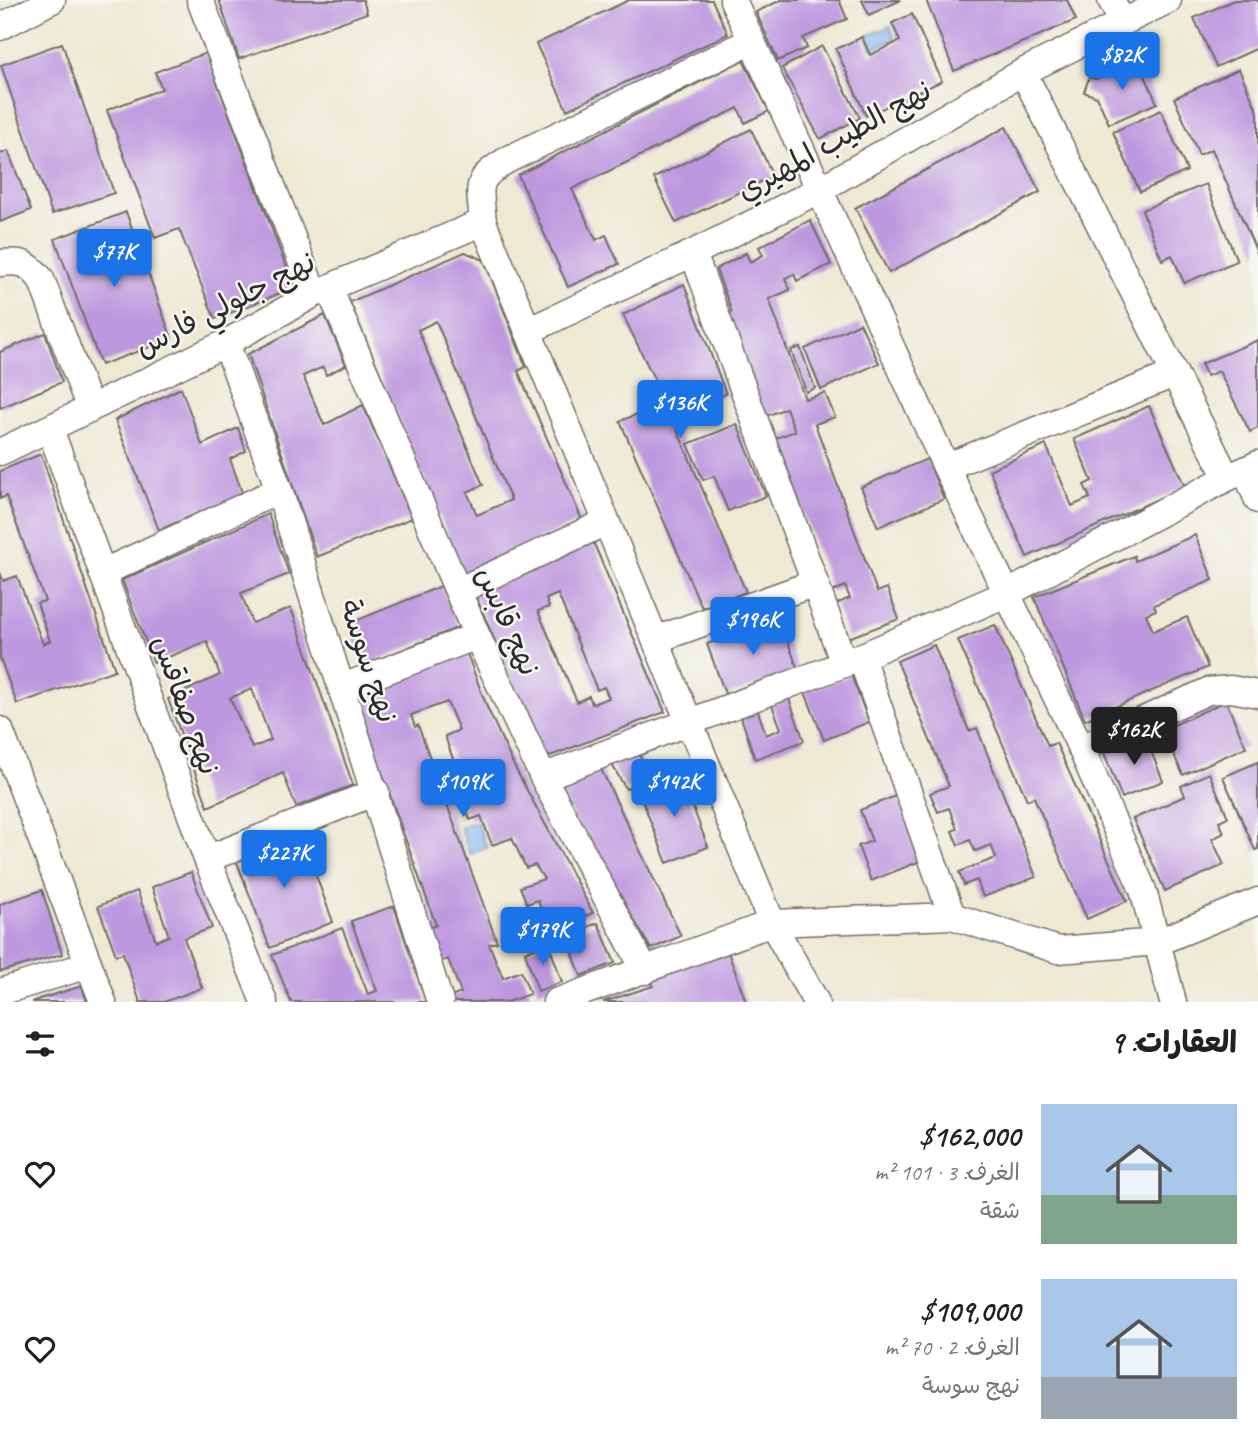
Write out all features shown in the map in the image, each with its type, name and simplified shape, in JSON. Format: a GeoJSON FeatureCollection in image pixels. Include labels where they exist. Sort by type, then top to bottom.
{"type":"FeatureCollection","features":[{"type":"Feature","properties":{"kind":"street"},"geometry":{"type":"LineString","coordinates":[[0,27],[52,0]]}},
{"type":"Feature","properties":{"kind":"street","name":"نهج قابس"},"geometry":{"type":"LineString","coordinates":[[200,0],[321,291],[477,636],[543,777],[645,971]]}},
{"type":"Feature","properties":{"kind":"street","name":"نهج الطيب المهيري"},"geometry":{"type":"LineString","coordinates":[[528,331],[819,190],[1023,72],[1117,11],[1168,0]]}},
{"type":"Feature","properties":{"kind":"street"},"geometry":{"type":"LineString","coordinates":[[737,1],[751,41],[819,190],[946,467],[1081,748],[1143,890],[1173,1002]]}},
{"type":"Feature","properties":{"kind":"street"},"geometry":{"type":"LineString","coordinates":[[751,41],[507,160],[487,172],[480,185],[483,222],[654,640],[772,923],[816,1002]]}},
{"type":"Feature","properties":{"kind":"street"},"geometry":{"type":"LineString","coordinates":[[1023,72],[1174,374],[1243,471],[1258,500]]}},
{"type":"Feature","properties":{"kind":"street","name":"نهج جلولي فارس"},"geometry":{"type":"LineString","coordinates":[[0,452],[226,343],[321,291],[483,222]]}},
{"type":"Feature","properties":{"kind":"street"},"geometry":{"type":"LineString","coordinates":[[693,253],[815,583],[853,660],[952,916]]}},
{"type":"Feature","properties":{"kind":"street"},"geometry":{"type":"LineString","coordinates":[[0,263],[19,261],[33,269],[40,279],[90,409]]}},
{"type":"Feature","properties":{"kind":"street","name":"نهج سوسة"},"geometry":{"type":"LineString","coordinates":[[226,343],[279,490],[440,1002]]}},
{"type":"Feature","properties":{"kind":"street"},"geometry":{"type":"LineString","coordinates":[[946,467],[1174,374]]}},
{"type":"Feature","properties":{"kind":"street","name":"نهج صفاقس"},"geometry":{"type":"LineString","coordinates":[[50,429],[207,859],[264,1002]]}},
{"type":"Feature","properties":{"kind":"street"},"geometry":{"type":"LineString","coordinates":[[543,777],[853,660],[1006,594],[1243,471]]}},
{"type":"Feature","properties":{"kind":"street"},"geometry":{"type":"LineString","coordinates":[[102,573],[279,490]]}},
{"type":"Feature","properties":{"kind":"street"},"geometry":{"type":"LineString","coordinates":[[458,591],[606,522]]}},
{"type":"Feature","properties":{"kind":"street"},"geometry":{"type":"LineString","coordinates":[[654,640],[815,583]]}},
{"type":"Feature","properties":{"kind":"street"},"geometry":{"type":"LineString","coordinates":[[342,687],[477,636]]}},
{"type":"Feature","properties":{"kind":"street"},"geometry":{"type":"LineString","coordinates":[[1081,748],[1208,691],[1231,689],[1258,694]]}},
{"type":"Feature","properties":{"kind":"street"},"geometry":{"type":"LineString","coordinates":[[0,730],[12,800],[103,1002]]}},
{"type":"Feature","properties":{"kind":"street"},"geometry":{"type":"LineString","coordinates":[[207,859],[376,792]]}},
{"type":"Feature","properties":{"kind":"street"},"geometry":{"type":"LineString","coordinates":[[556,1002],[772,923],[952,916],[1058,950],[1158,942],[1258,901]]}},
{"type":"Feature","properties":{"kind":"street"},"geometry":{"type":"LineString","coordinates":[[0,992],[88,965]]}},
{"type":"Feature","properties":{"kind":"water"},"geometry":{"type":"Polygon","coordinates":[[[890,26],[895,39],[872,49],[867,36],[890,26]]]}},
{"type":"Feature","properties":{"kind":"water"},"geometry":{"type":"Polygon","coordinates":[[[477,821],[487,848],[470,854],[460,827],[477,821]]]}},
{"type":"Feature","properties":{"kind":"building"},"geometry":{"type":"Polygon","coordinates":[[[219,0],[363,0],[367,13],[239,59],[219,0]]]}},
{"type":"Feature","properties":{"kind":"building"},"geometry":{"type":"Polygon","coordinates":[[[629,0],[712,0],[728,34],[567,110],[536,44],[629,0]]]}},
{"type":"Feature","properties":{"kind":"building"},"geometry":{"type":"Polygon","coordinates":[[[781,0],[839,0],[847,19],[803,38],[807,48],[778,61],[756,12],[781,0]]]}},
{"type":"Feature","properties":{"kind":"building"},"geometry":{"type":"Polygon","coordinates":[[[862,0],[901,0],[869,15],[862,0]]]}},
{"type":"Feature","properties":{"kind":"building"},"geometry":{"type":"Polygon","coordinates":[[[926,0],[1067,0],[1076,20],[954,71],[926,0]]]}},
{"type":"Feature","properties":{"kind":"building"},"geometry":{"type":"Polygon","coordinates":[[[1234,0],[1258,0],[1258,48],[1216,67],[1194,18],[1234,0]]]}},
{"type":"Feature","properties":{"kind":"building"},"geometry":{"type":"Polygon","coordinates":[[[912,14],[942,81],[866,116],[836,49],[862,37],[870,55],[900,41],[892,23],[912,14]]]}},
{"type":"Feature","properties":{"kind":"building"},"geometry":{"type":"Polygon","coordinates":[[[62,43],[114,193],[52,214],[1,65],[62,43]]]}},
{"type":"Feature","properties":{"kind":"building"},"geometry":{"type":"Polygon","coordinates":[[[822,46],[860,118],[820,139],[782,68],[822,46]]]}},
{"type":"Feature","properties":{"kind":"building"},"geometry":{"type":"Polygon","coordinates":[[[206,53],[294,288],[215,319],[179,229],[155,238],[107,110],[162,89],[155,72],[206,53]]]}},
{"type":"Feature","properties":{"kind":"building"},"geometry":{"type":"Polygon","coordinates":[[[743,60],[769,111],[745,123],[738,108],[572,189],[596,240],[606,235],[619,264],[568,287],[518,175],[743,60]]]}},
{"type":"Feature","properties":{"kind":"building"},"geometry":{"type":"Polygon","coordinates":[[[1139,62],[1157,103],[1109,124],[1097,97],[1084,92],[1089,78],[1096,79],[1139,62]]]}},
{"type":"Feature","properties":{"kind":"building"},"geometry":{"type":"Polygon","coordinates":[[[1239,69],[1258,112],[1258,255],[1212,149],[1199,155],[1174,98],[1239,69]]]}},
{"type":"Feature","properties":{"kind":"building"},"geometry":{"type":"Polygon","coordinates":[[[1161,110],[1187,171],[1140,192],[1113,132],[1161,110]]]}},
{"type":"Feature","properties":{"kind":"building"},"geometry":{"type":"Polygon","coordinates":[[[1006,127],[1040,192],[889,273],[855,208],[1006,127]]]}},
{"type":"Feature","properties":{"kind":"building"},"geometry":{"type":"Polygon","coordinates":[[[751,129],[773,176],[676,223],[654,178],[751,129]]]}},
{"type":"Feature","properties":{"kind":"building"},"geometry":{"type":"Polygon","coordinates":[[[8,151],[31,210],[0,222],[0,154],[8,151]]]}},
{"type":"Feature","properties":{"kind":"building"},"geometry":{"type":"Polygon","coordinates":[[[1206,184],[1237,261],[1184,283],[1172,255],[1162,260],[1142,210],[1206,184]]]}},
{"type":"Feature","properties":{"kind":"building"},"geometry":{"type":"Polygon","coordinates":[[[126,212],[172,339],[101,365],[55,239],[126,212]]]}},
{"type":"Feature","properties":{"kind":"building"},"geometry":{"type":"Polygon","coordinates":[[[810,220],[831,264],[797,281],[794,274],[785,278],[790,290],[769,299],[805,399],[825,393],[835,417],[815,424],[877,592],[887,588],[899,619],[848,638],[836,604],[850,598],[845,586],[832,592],[776,438],[795,431],[786,408],[764,417],[728,314],[732,312],[716,269],[746,253],[750,262],[763,255],[759,247],[810,220]]]}},
{"type":"Feature","properties":{"kind":"building"},"geometry":{"type":"Polygon","coordinates":[[[465,252],[484,260],[526,367],[518,371],[582,520],[464,574],[350,302],[465,252]],[[436,321],[418,330],[483,485],[467,492],[477,515],[511,500],[436,321]]]}},
{"type":"Feature","properties":{"kind":"building"},"geometry":{"type":"Polygon","coordinates":[[[684,284],[726,394],[671,415],[746,592],[702,608],[620,421],[666,403],[623,315],[684,284]]]}},
{"type":"Feature","properties":{"kind":"building"},"geometry":{"type":"Polygon","coordinates":[[[325,315],[346,365],[326,375],[323,367],[303,376],[324,425],[363,405],[412,518],[317,557],[248,354],[325,315]]]}},
{"type":"Feature","properties":{"kind":"building"},"geometry":{"type":"Polygon","coordinates":[[[860,323],[879,363],[821,390],[805,349],[860,323]]]}},
{"type":"Feature","properties":{"kind":"building"},"geometry":{"type":"Polygon","coordinates":[[[45,333],[62,382],[0,408],[0,352],[45,333]]]}},
{"type":"Feature","properties":{"kind":"building"},"geometry":{"type":"Polygon","coordinates":[[[1258,340],[1258,428],[1250,432],[1219,371],[1207,376],[1201,364],[1258,340]]]}},
{"type":"Feature","properties":{"kind":"building"},"geometry":{"type":"Polygon","coordinates":[[[800,347],[815,388],[806,392],[791,350],[800,347]]]}},
{"type":"Feature","properties":{"kind":"building"},"geometry":{"type":"Polygon","coordinates":[[[181,388],[202,445],[238,428],[246,451],[230,459],[243,495],[159,530],[115,420],[181,388]]]}},
{"type":"Feature","properties":{"kind":"building"},"geometry":{"type":"Polygon","coordinates":[[[1149,406],[1185,487],[1027,557],[989,470],[1046,445],[1072,506],[1090,498],[1084,485],[1092,481],[1074,439],[1149,406]]]}},
{"type":"Feature","properties":{"kind":"building"},"geometry":{"type":"Polygon","coordinates":[[[737,424],[766,496],[728,511],[714,476],[703,480],[688,444],[737,424]]]}},
{"type":"Feature","properties":{"kind":"building"},"geometry":{"type":"Polygon","coordinates":[[[41,454],[115,670],[17,704],[0,658],[0,572],[3,581],[17,576],[43,644],[50,641],[37,603],[45,601],[6,496],[0,499],[0,471],[41,454]]]}},
{"type":"Feature","properties":{"kind":"building"},"geometry":{"type":"Polygon","coordinates":[[[927,459],[944,499],[878,527],[861,487],[927,459]]]}},
{"type":"Feature","properties":{"kind":"building"},"geometry":{"type":"Polygon","coordinates":[[[268,514],[289,574],[241,593],[252,623],[291,608],[353,785],[296,807],[283,773],[208,807],[168,699],[220,675],[207,641],[154,663],[122,580],[268,514]],[[252,689],[230,698],[252,748],[271,740],[252,689]]]}},
{"type":"Feature","properties":{"kind":"building"},"geometry":{"type":"Polygon","coordinates":[[[1195,535],[1213,580],[1154,605],[1156,610],[1146,614],[1153,631],[1187,617],[1208,667],[1085,720],[1034,597],[1134,556],[1135,561],[1195,535]]]}},
{"type":"Feature","properties":{"kind":"building"},"geometry":{"type":"Polygon","coordinates":[[[592,539],[665,712],[545,758],[474,592],[592,539]],[[558,594],[546,599],[549,607],[538,611],[577,702],[589,696],[592,704],[609,698],[604,687],[597,690],[558,594]]]}},
{"type":"Feature","properties":{"kind":"building"},"geometry":{"type":"Polygon","coordinates":[[[441,586],[459,627],[364,665],[348,624],[441,586]]]}},
{"type":"Feature","properties":{"kind":"building"},"geometry":{"type":"Polygon","coordinates":[[[779,617],[798,670],[726,696],[707,644],[779,617]]]}},
{"type":"Feature","properties":{"kind":"building"},"geometry":{"type":"Polygon","coordinates":[[[995,625],[1048,746],[1056,743],[1127,901],[1087,919],[1034,797],[1027,800],[958,640],[995,625]]]}},
{"type":"Feature","properties":{"kind":"building"},"geometry":{"type":"Polygon","coordinates":[[[934,645],[969,731],[977,728],[1036,877],[983,897],[977,880],[964,885],[959,872],[996,858],[991,845],[975,851],[970,840],[958,845],[952,831],[957,829],[949,808],[938,812],[930,793],[949,786],[897,661],[934,645]]]}},
{"type":"Feature","properties":{"kind":"building"},"geometry":{"type":"Polygon","coordinates":[[[466,651],[487,707],[514,766],[593,913],[548,930],[538,900],[527,904],[520,887],[544,879],[535,865],[526,868],[512,838],[492,845],[481,816],[470,820],[459,787],[462,785],[445,736],[459,730],[447,702],[411,715],[415,727],[418,725],[497,942],[489,944],[503,978],[521,971],[530,994],[507,1002],[452,1002],[451,997],[461,993],[448,959],[439,962],[427,929],[436,925],[354,694],[466,651]]]}},
{"type":"Feature","properties":{"kind":"building"},"geometry":{"type":"Polygon","coordinates":[[[851,675],[869,722],[824,740],[805,692],[851,675]]]}},
{"type":"Feature","properties":{"kind":"building"},"geometry":{"type":"Polygon","coordinates":[[[789,699],[804,741],[755,759],[741,717],[758,711],[766,735],[781,729],[772,705],[789,699]]]}},
{"type":"Feature","properties":{"kind":"building"},"geometry":{"type":"Polygon","coordinates":[[[1226,701],[1246,747],[1183,775],[1163,730],[1226,701]]]}},
{"type":"Feature","properties":{"kind":"building"},"geometry":{"type":"Polygon","coordinates":[[[1145,736],[1163,781],[1122,798],[1104,753],[1145,736]]]}},
{"type":"Feature","properties":{"kind":"building"},"geometry":{"type":"Polygon","coordinates":[[[639,753],[649,781],[626,789],[611,763],[639,753]]]}},
{"type":"Feature","properties":{"kind":"building"},"geometry":{"type":"Polygon","coordinates":[[[1258,762],[1258,849],[1255,850],[1223,777],[1258,762]]]}},
{"type":"Feature","properties":{"kind":"building"},"geometry":{"type":"Polygon","coordinates":[[[600,767],[681,936],[651,949],[556,787],[600,767]]]}},
{"type":"Feature","properties":{"kind":"building"},"geometry":{"type":"Polygon","coordinates":[[[1209,773],[1228,817],[1219,821],[1224,833],[1212,839],[1224,865],[1165,891],[1133,819],[1185,796],[1181,786],[1209,773]]]}},
{"type":"Feature","properties":{"kind":"building"},"geometry":{"type":"Polygon","coordinates":[[[681,776],[708,847],[667,863],[639,792],[681,776]]]}},
{"type":"Feature","properties":{"kind":"building"},"geometry":{"type":"Polygon","coordinates":[[[898,795],[923,860],[871,881],[858,846],[872,841],[860,810],[898,795]]]}},
{"type":"Feature","properties":{"kind":"building"},"geometry":{"type":"Polygon","coordinates":[[[300,832],[333,922],[270,948],[235,857],[300,832]]]}},
{"type":"Feature","properties":{"kind":"building"},"geometry":{"type":"Polygon","coordinates":[[[191,872],[212,928],[184,938],[202,988],[164,1002],[140,1002],[123,953],[116,955],[98,906],[137,891],[156,941],[169,936],[152,887],[191,872]]]}},
{"type":"Feature","properties":{"kind":"building"},"geometry":{"type":"Polygon","coordinates":[[[42,890],[62,954],[0,972],[0,904],[42,890]]]}},
{"type":"Feature","properties":{"kind":"building"},"geometry":{"type":"Polygon","coordinates":[[[394,906],[426,1002],[291,1002],[272,955],[342,928],[368,994],[377,991],[351,921],[394,906]]]}},
{"type":"Feature","properties":{"kind":"building"},"geometry":{"type":"Polygon","coordinates":[[[598,923],[615,963],[581,976],[566,935],[598,923]]]}},
{"type":"Feature","properties":{"kind":"building"},"geometry":{"type":"Polygon","coordinates":[[[548,942],[562,982],[538,991],[525,952],[548,942]]]}},
{"type":"Feature","properties":{"kind":"building"},"geometry":{"type":"Polygon","coordinates":[[[728,952],[746,1002],[603,1002],[653,986],[651,978],[728,952]]]}},
{"type":"Feature","properties":{"kind":"building"},"geometry":{"type":"Polygon","coordinates":[[[82,986],[87,1002],[33,1002],[33,1001],[82,986]]]}}]}
